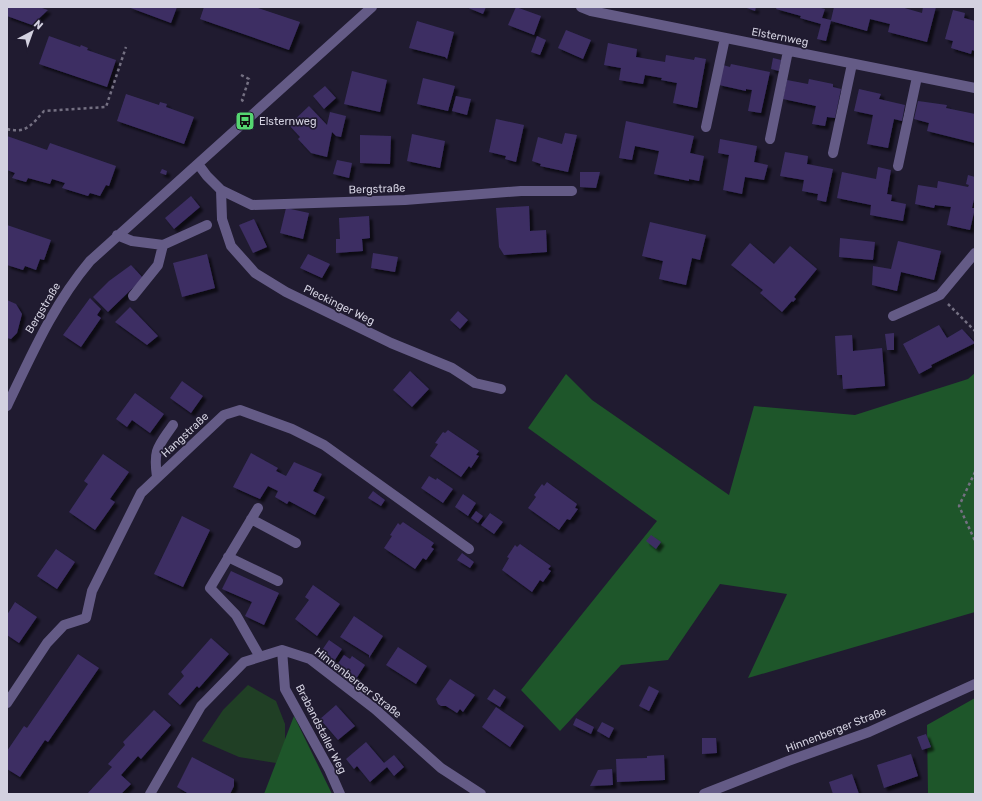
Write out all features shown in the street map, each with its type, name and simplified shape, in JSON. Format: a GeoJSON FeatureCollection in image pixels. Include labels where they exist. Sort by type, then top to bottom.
{"type":"FeatureCollection","features":[{"type":"Feature","properties":{"kind":"street","name":"Bergstraße"},"geometry":{"type":"LineString","coordinates":[[7,406],[42,330],[57,304],[90,260],[372,7]]}},
{"type":"Feature","properties":{"kind":"street","name":"Elsternweg"},"geometry":{"type":"LineString","coordinates":[[581,7],[591,11],[975,88]]}},
{"type":"Feature","properties":{"kind":"street"},"geometry":{"type":"LineString","coordinates":[[706,127],[725,38]]}},
{"type":"Feature","properties":{"kind":"street"},"geometry":{"type":"LineString","coordinates":[[770,139],[788,51]]}},
{"type":"Feature","properties":{"kind":"street"},"geometry":{"type":"LineString","coordinates":[[833,153],[852,64]]}},
{"type":"Feature","properties":{"kind":"street"},"geometry":{"type":"LineString","coordinates":[[898,166],[918,77]]}},
{"type":"Feature","properties":{"kind":"street","name":"Bergstraße"},"geometry":{"type":"LineString","coordinates":[[198,164],[207,176],[221,190],[252,205],[405,200],[521,191],[572,191]]}},
{"type":"Feature","properties":{"kind":"street","name":"Pleckinger Weg"},"geometry":{"type":"LineString","coordinates":[[221,190],[222,219],[231,246],[254,273],[286,292],[391,343],[452,368],[475,383],[501,389]]}},
{"type":"Feature","properties":{"kind":"street"},"geometry":{"type":"LineString","coordinates":[[117,235],[132,241],[163,245],[207,225]]}},
{"type":"Feature","properties":{"kind":"street"},"geometry":{"type":"LineString","coordinates":[[133,296],[158,265],[163,245]]}},
{"type":"Feature","properties":{"kind":"street"},"geometry":{"type":"LineString","coordinates":[[892,316],[940,295],[975,254]]}},
{"type":"Feature","properties":{"kind":"street","name":"Hangstraße"},"geometry":{"type":"LineString","coordinates":[[7,703],[47,643],[64,625],[86,618],[92,592],[141,493],[224,415],[240,410],[292,429],[324,445],[469,549]]}},
{"type":"Feature","properties":{"kind":"street"},"geometry":{"type":"LineString","coordinates":[[157,477],[155,461],[156,449],[173,425]]}},
{"type":"Feature","properties":{"kind":"street"},"geometry":{"type":"LineString","coordinates":[[258,508],[210,588],[236,615],[260,657]]}},
{"type":"Feature","properties":{"kind":"street"},"geometry":{"type":"LineString","coordinates":[[251,519],[296,543]]}},
{"type":"Feature","properties":{"kind":"street"},"geometry":{"type":"LineString","coordinates":[[228,557],[278,582]]}},
{"type":"Feature","properties":{"kind":"street"},"geometry":{"type":"LineString","coordinates":[[150,794],[201,706],[244,662],[282,650]]}},
{"type":"Feature","properties":{"kind":"street","name":"Brabandstaller Weg"},"geometry":{"type":"LineString","coordinates":[[282,650],[285,689],[329,769],[340,794]]}},
{"type":"Feature","properties":{"kind":"street","name":"Hinnenberger Straße"},"geometry":{"type":"LineString","coordinates":[[282,650],[310,659],[375,708],[441,768],[481,794]]}},
{"type":"Feature","properties":{"kind":"street","name":"Hinnenberger Straße"},"geometry":{"type":"LineString","coordinates":[[704,794],[788,761],[869,732],[975,684]]}},
{"type":"Feature","properties":{"kind":"path"},"geometry":{"type":"LineString","coordinates":[[7,129],[16,132],[31,126],[44,111],[106,107],[126,47]]}},
{"type":"Feature","properties":{"kind":"path"},"geometry":{"type":"LineString","coordinates":[[241,76],[249,79],[242,100]]}},
{"type":"Feature","properties":{"kind":"path"},"geometry":{"type":"LineString","coordinates":[[940,295],[975,331]]}},
{"type":"Feature","properties":{"kind":"path"},"geometry":{"type":"LineString","coordinates":[[975,472],[959,506],[975,540]]}},
{"type":"Feature","properties":{"kind":"green space"},"geometry":{"type":"Polygon","coordinates":[[[975,373],[975,612],[748,678],[787,594],[720,584],[668,660],[621,665],[560,731],[521,690],[657,521],[528,428],[566,374],[592,400],[729,495],[754,406],[855,415],[968,379],[975,373]]]}},
{"type":"Feature","properties":{"kind":"green space"},"geometry":{"type":"Polygon","coordinates":[[[248,685],[276,701],[285,724],[285,741],[276,763],[239,757],[202,741],[223,710],[248,685]]]}},
{"type":"Feature","properties":{"kind":"green space"},"geometry":{"type":"Polygon","coordinates":[[[975,698],[975,794],[928,794],[927,725],[975,698]]]}},
{"type":"Feature","properties":{"kind":"green space"},"geometry":{"type":"Polygon","coordinates":[[[294,716],[332,794],[264,794],[294,716]]]}},
{"type":"Feature","properties":{"kind":"building"},"geometry":{"type":"Polygon","coordinates":[[[7,7],[39,7],[48,10],[32,25],[7,16],[7,7]]]}},
{"type":"Feature","properties":{"kind":"building"},"geometry":{"type":"Polygon","coordinates":[[[128,7],[177,7],[171,23],[128,7]]]}},
{"type":"Feature","properties":{"kind":"building"},"geometry":{"type":"Polygon","coordinates":[[[204,7],[255,7],[300,22],[289,50],[200,19],[204,7]]]}},
{"type":"Feature","properties":{"kind":"building"},"geometry":{"type":"Polygon","coordinates":[[[466,7],[486,7],[483,14],[466,7]]]}},
{"type":"Feature","properties":{"kind":"building"},"geometry":{"type":"Polygon","coordinates":[[[516,7],[541,16],[534,35],[508,25],[516,7]]]}},
{"type":"Feature","properties":{"kind":"building"},"geometry":{"type":"Polygon","coordinates":[[[744,7],[756,7],[755,11],[744,7]]]}},
{"type":"Feature","properties":{"kind":"building"},"geometry":{"type":"Polygon","coordinates":[[[777,7],[817,7],[825,9],[822,18],[831,20],[834,7],[901,7],[922,13],[923,7],[936,7],[927,42],[888,32],[890,24],[870,19],[867,31],[831,21],[826,41],[817,39],[821,24],[800,18],[801,16],[776,9],[777,7]]]}},
{"type":"Feature","properties":{"kind":"building"},"geometry":{"type":"Polygon","coordinates":[[[953,10],[965,13],[964,18],[975,21],[975,51],[972,50],[971,54],[951,48],[953,41],[945,39],[953,10]]]}},
{"type":"Feature","properties":{"kind":"building"},"geometry":{"type":"Polygon","coordinates":[[[417,21],[454,32],[447,59],[445,57],[409,48],[417,21]]]}},
{"type":"Feature","properties":{"kind":"building"},"geometry":{"type":"Polygon","coordinates":[[[566,30],[591,40],[583,59],[558,48],[566,30]]]}},
{"type":"Feature","properties":{"kind":"building"},"geometry":{"type":"Polygon","coordinates":[[[49,36],[80,47],[81,45],[88,48],[87,50],[116,60],[107,87],[39,64],[49,36]]]}},
{"type":"Feature","properties":{"kind":"building"},"geometry":{"type":"Polygon","coordinates":[[[537,36],[546,40],[540,55],[531,52],[537,36]]]}},
{"type":"Feature","properties":{"kind":"building"},"geometry":{"type":"Polygon","coordinates":[[[608,43],[637,49],[636,57],[665,62],[666,55],[694,60],[695,57],[706,59],[697,108],[673,103],[677,83],[661,80],[662,78],[645,75],[643,84],[619,80],[621,68],[604,65],[608,43]]]}},
{"type":"Feature","properties":{"kind":"building"},"geometry":{"type":"Polygon","coordinates":[[[773,58],[781,60],[779,71],[771,69],[773,58]]]}},
{"type":"Feature","properties":{"kind":"building"},"geometry":{"type":"Polygon","coordinates":[[[731,64],[770,72],[761,113],[748,111],[752,90],[746,89],[746,91],[719,85],[723,65],[730,67],[731,64]]]}},
{"type":"Feature","properties":{"kind":"building"},"geometry":{"type":"Polygon","coordinates":[[[352,71],[387,80],[380,112],[344,104],[352,71]]]}},
{"type":"Feature","properties":{"kind":"building"},"geometry":{"type":"Polygon","coordinates":[[[423,78],[455,86],[448,111],[417,104],[423,78]]]}},
{"type":"Feature","properties":{"kind":"building"},"geometry":{"type":"Polygon","coordinates":[[[809,79],[833,84],[833,87],[841,89],[835,118],[827,117],[825,126],[812,124],[816,106],[783,99],[787,80],[808,84],[809,79]]]}},
{"type":"Feature","properties":{"kind":"building"},"geometry":{"type":"Polygon","coordinates":[[[325,86],[336,98],[324,109],[313,96],[325,86]]]}},
{"type":"Feature","properties":{"kind":"building"},"geometry":{"type":"Polygon","coordinates":[[[859,89],[881,94],[879,99],[905,105],[902,121],[894,119],[888,148],[867,144],[873,115],[854,111],[859,89]]]}},
{"type":"Feature","properties":{"kind":"building"},"geometry":{"type":"Polygon","coordinates":[[[126,94],[159,105],[160,102],[167,104],[166,107],[194,117],[184,144],[117,121],[126,94]]]}},
{"type":"Feature","properties":{"kind":"building"},"geometry":{"type":"Polygon","coordinates":[[[456,96],[471,99],[467,115],[452,111],[456,96]]]}},
{"type":"Feature","properties":{"kind":"building"},"geometry":{"type":"Polygon","coordinates":[[[918,101],[947,105],[946,108],[975,114],[975,143],[927,131],[929,123],[914,119],[918,101]]]}},
{"type":"Feature","properties":{"kind":"building"},"geometry":{"type":"Polygon","coordinates":[[[309,106],[327,125],[330,112],[346,116],[341,137],[336,136],[332,132],[327,157],[311,153],[298,139],[300,137],[289,125],[309,106]]]}},
{"type":"Feature","properties":{"kind":"building"},"geometry":{"type":"Polygon","coordinates":[[[496,119],[524,125],[516,162],[505,159],[506,156],[489,152],[496,119]]]}},
{"type":"Feature","properties":{"kind":"building"},"geometry":{"type":"Polygon","coordinates":[[[626,121],[694,136],[690,153],[704,156],[699,181],[689,179],[689,181],[654,174],[659,151],[635,146],[632,160],[619,158],[626,121]]]}},
{"type":"Feature","properties":{"kind":"building"},"geometry":{"type":"Polygon","coordinates":[[[565,133],[577,135],[568,172],[540,166],[541,164],[532,161],[538,137],[562,144],[565,133]]]}},
{"type":"Feature","properties":{"kind":"building"},"geometry":{"type":"Polygon","coordinates":[[[412,134],[445,141],[440,168],[407,161],[412,134]]]}},
{"type":"Feature","properties":{"kind":"building"},"geometry":{"type":"Polygon","coordinates":[[[360,135],[391,136],[390,164],[360,163],[360,135]]]}},
{"type":"Feature","properties":{"kind":"building"},"geometry":{"type":"Polygon","coordinates":[[[7,136],[47,150],[50,143],[116,166],[109,186],[106,185],[100,196],[90,193],[88,196],[62,188],[65,183],[52,179],[50,184],[28,178],[26,182],[12,178],[15,173],[7,170],[7,136]]]}},
{"type":"Feature","properties":{"kind":"building"},"geometry":{"type":"Polygon","coordinates":[[[720,139],[757,146],[754,162],[768,165],[764,180],[745,177],[742,194],[723,190],[729,155],[718,153],[720,139]]]}},
{"type":"Feature","properties":{"kind":"building"},"geometry":{"type":"Polygon","coordinates":[[[785,152],[808,156],[807,164],[833,169],[826,202],[817,200],[818,194],[802,191],[804,180],[780,176],[785,152]]]}},
{"type":"Feature","properties":{"kind":"building"},"geometry":{"type":"Polygon","coordinates":[[[337,160],[352,163],[349,178],[333,174],[337,160]]]}},
{"type":"Feature","properties":{"kind":"building"},"geometry":{"type":"Polygon","coordinates":[[[878,167],[891,170],[887,194],[892,195],[891,201],[906,204],[903,221],[870,215],[871,205],[837,198],[842,172],[876,179],[878,167]]]}},
{"type":"Feature","properties":{"kind":"building"},"geometry":{"type":"Polygon","coordinates":[[[162,169],[167,171],[166,175],[160,173],[162,169]]]}},
{"type":"Feature","properties":{"kind":"building"},"geometry":{"type":"Polygon","coordinates":[[[580,172],[600,172],[596,188],[580,187],[580,172]]]}},
{"type":"Feature","properties":{"kind":"building"},"geometry":{"type":"Polygon","coordinates":[[[968,175],[975,177],[975,195],[972,208],[975,208],[970,230],[947,225],[951,207],[935,205],[934,208],[915,204],[918,185],[937,188],[938,181],[968,187],[969,185],[966,184],[968,175]]]}},
{"type":"Feature","properties":{"kind":"building"},"geometry":{"type":"Polygon","coordinates":[[[191,196],[200,207],[174,229],[165,218],[191,196]]]}},
{"type":"Feature","properties":{"kind":"building"},"geometry":{"type":"Polygon","coordinates":[[[529,206],[530,231],[546,230],[547,252],[504,255],[499,247],[496,208],[529,206]]]}},
{"type":"Feature","properties":{"kind":"building"},"geometry":{"type":"Polygon","coordinates":[[[286,208],[309,213],[303,239],[280,233],[286,208]]]}},
{"type":"Feature","properties":{"kind":"building"},"geometry":{"type":"Polygon","coordinates":[[[369,216],[370,238],[362,239],[363,251],[336,253],[336,239],[340,239],[339,218],[369,216]]]}},
{"type":"Feature","properties":{"kind":"building"},"geometry":{"type":"Polygon","coordinates":[[[254,219],[267,247],[253,253],[239,225],[254,219]]]}},
{"type":"Feature","properties":{"kind":"building"},"geometry":{"type":"Polygon","coordinates":[[[650,222],[706,235],[700,260],[692,258],[686,285],[659,279],[663,261],[642,256],[650,222]]]}},
{"type":"Feature","properties":{"kind":"building"},"geometry":{"type":"Polygon","coordinates":[[[7,225],[51,240],[44,260],[40,259],[36,270],[25,266],[23,270],[7,265],[7,225]]]}},
{"type":"Feature","properties":{"kind":"building"},"geometry":{"type":"Polygon","coordinates":[[[840,238],[875,242],[873,260],[839,257],[840,238]]]}},
{"type":"Feature","properties":{"kind":"building"},"geometry":{"type":"Polygon","coordinates":[[[898,241],[941,251],[934,280],[901,272],[897,291],[872,285],[873,266],[891,269],[898,241]]]}},
{"type":"Feature","properties":{"kind":"building"},"geometry":{"type":"Polygon","coordinates":[[[750,243],[774,264],[790,246],[817,269],[794,297],[796,299],[793,302],[792,301],[782,312],[760,293],[763,290],[731,265],[750,243]]]}},
{"type":"Feature","properties":{"kind":"building"},"geometry":{"type":"Polygon","coordinates":[[[373,253],[398,257],[395,272],[371,268],[373,253]]]}},
{"type":"Feature","properties":{"kind":"building"},"geometry":{"type":"Polygon","coordinates":[[[207,254],[215,288],[182,297],[173,263],[207,254]]]}},
{"type":"Feature","properties":{"kind":"building"},"geometry":{"type":"Polygon","coordinates":[[[308,254],[330,264],[322,278],[300,268],[308,254]]]}},
{"type":"Feature","properties":{"kind":"building"},"geometry":{"type":"Polygon","coordinates":[[[131,265],[143,278],[108,312],[93,297],[109,281],[131,265]]]}},
{"type":"Feature","properties":{"kind":"building"},"geometry":{"type":"Polygon","coordinates":[[[90,298],[101,309],[97,315],[101,318],[81,347],[63,335],[90,298]]]}},
{"type":"Feature","properties":{"kind":"building"},"geometry":{"type":"Polygon","coordinates":[[[7,300],[16,304],[22,314],[17,333],[11,339],[7,338],[7,300]]]}},
{"type":"Feature","properties":{"kind":"building"},"geometry":{"type":"Polygon","coordinates":[[[130,307],[158,336],[147,345],[115,322],[130,307]]]}},
{"type":"Feature","properties":{"kind":"building"},"geometry":{"type":"Polygon","coordinates":[[[458,311],[468,320],[460,329],[450,320],[458,311]]]}},
{"type":"Feature","properties":{"kind":"building"},"geometry":{"type":"Polygon","coordinates":[[[939,325],[947,338],[962,329],[975,343],[931,365],[932,367],[919,374],[903,344],[939,325]]]}},
{"type":"Feature","properties":{"kind":"building"},"geometry":{"type":"Polygon","coordinates":[[[894,333],[894,350],[887,350],[885,334],[894,333]]]}},
{"type":"Feature","properties":{"kind":"building"},"geometry":{"type":"Polygon","coordinates":[[[852,335],[853,351],[882,348],[885,386],[843,389],[842,375],[837,375],[835,336],[852,335]]]}},
{"type":"Feature","properties":{"kind":"building"},"geometry":{"type":"Polygon","coordinates":[[[410,371],[429,389],[412,407],[393,390],[410,371]]]}},
{"type":"Feature","properties":{"kind":"building"},"geometry":{"type":"Polygon","coordinates":[[[182,381],[203,396],[191,413],[170,398],[182,381]]]}},
{"type":"Feature","properties":{"kind":"building"},"geometry":{"type":"Polygon","coordinates":[[[135,393],[164,414],[150,433],[132,420],[127,427],[116,419],[135,393]]]}},
{"type":"Feature","properties":{"kind":"building"},"geometry":{"type":"Polygon","coordinates":[[[448,430],[479,451],[476,455],[479,456],[471,468],[469,466],[461,477],[430,456],[438,444],[435,443],[443,432],[445,433],[448,430]]]}},
{"type":"Feature","properties":{"kind":"building"},"geometry":{"type":"Polygon","coordinates":[[[251,453],[278,468],[276,471],[286,476],[294,462],[322,474],[313,491],[325,497],[315,515],[289,501],[287,504],[275,497],[278,491],[268,486],[260,499],[233,487],[251,453]]]}},
{"type":"Feature","properties":{"kind":"building"},"geometry":{"type":"Polygon","coordinates":[[[103,454],[129,472],[110,499],[115,502],[95,530],[69,512],[88,484],[84,481],[103,454]]]}},
{"type":"Feature","properties":{"kind":"building"},"geometry":{"type":"Polygon","coordinates":[[[429,476],[436,480],[437,478],[453,489],[443,503],[421,488],[429,476]]]}},
{"type":"Feature","properties":{"kind":"building"},"geometry":{"type":"Polygon","coordinates":[[[547,482],[577,504],[575,508],[578,509],[570,520],[567,519],[559,530],[528,508],[536,497],[534,495],[542,484],[544,486],[547,482]]]}},
{"type":"Feature","properties":{"kind":"building"},"geometry":{"type":"Polygon","coordinates":[[[373,491],[385,500],[381,506],[368,498],[373,491]]]}},
{"type":"Feature","properties":{"kind":"building"},"geometry":{"type":"Polygon","coordinates":[[[463,494],[476,503],[468,516],[455,507],[463,494]]]}},
{"type":"Feature","properties":{"kind":"building"},"geometry":{"type":"Polygon","coordinates":[[[476,511],[483,516],[478,523],[471,518],[476,511]]]}},
{"type":"Feature","properties":{"kind":"building"},"geometry":{"type":"Polygon","coordinates":[[[490,513],[503,522],[494,534],[481,525],[490,513]]]}},
{"type":"Feature","properties":{"kind":"building"},"geometry":{"type":"Polygon","coordinates":[[[182,516],[210,530],[183,587],[154,574],[182,516]]]}},
{"type":"Feature","properties":{"kind":"building"},"geometry":{"type":"Polygon","coordinates":[[[403,522],[434,543],[431,547],[434,549],[426,560],[423,558],[415,569],[384,548],[398,523],[400,525],[403,522]]]}},
{"type":"Feature","properties":{"kind":"building"},"geometry":{"type":"Polygon","coordinates":[[[651,535],[661,542],[656,549],[646,541],[651,535]]]}},
{"type":"Feature","properties":{"kind":"building"},"geometry":{"type":"Polygon","coordinates":[[[520,544],[551,566],[548,569],[551,571],[543,582],[540,580],[532,592],[502,570],[509,558],[507,557],[515,545],[517,547],[520,544]]]}},
{"type":"Feature","properties":{"kind":"building"},"geometry":{"type":"Polygon","coordinates":[[[56,549],[75,562],[57,589],[37,576],[56,549]]]}},
{"type":"Feature","properties":{"kind":"building"},"geometry":{"type":"Polygon","coordinates":[[[462,553],[474,562],[470,568],[457,560],[462,553]]]}},
{"type":"Feature","properties":{"kind":"building"},"geometry":{"type":"Polygon","coordinates":[[[231,571],[279,593],[264,625],[245,616],[252,602],[222,589],[231,571]]]}},
{"type":"Feature","properties":{"kind":"building"},"geometry":{"type":"Polygon","coordinates":[[[313,585],[340,604],[317,636],[295,619],[309,600],[305,597],[313,585]]]}},
{"type":"Feature","properties":{"kind":"building"},"geometry":{"type":"Polygon","coordinates":[[[15,602],[37,617],[19,643],[7,635],[7,615],[15,602]]]}},
{"type":"Feature","properties":{"kind":"building"},"geometry":{"type":"Polygon","coordinates":[[[354,616],[383,636],[369,658],[369,655],[340,637],[354,616]]]}},
{"type":"Feature","properties":{"kind":"building"},"geometry":{"type":"Polygon","coordinates":[[[211,638],[229,654],[199,688],[197,686],[180,705],[168,694],[184,676],[181,672],[211,638]]]}},
{"type":"Feature","properties":{"kind":"building"},"geometry":{"type":"Polygon","coordinates":[[[329,640],[342,649],[333,663],[320,653],[329,640]]]}},
{"type":"Feature","properties":{"kind":"building"},"geometry":{"type":"Polygon","coordinates":[[[398,647],[427,666],[416,684],[386,665],[398,647]]]}},
{"type":"Feature","properties":{"kind":"building"},"geometry":{"type":"Polygon","coordinates":[[[78,654],[99,668],[48,742],[45,740],[20,777],[7,769],[7,751],[24,726],[27,728],[78,654]]]}},
{"type":"Feature","properties":{"kind":"building"},"geometry":{"type":"Polygon","coordinates":[[[344,655],[350,659],[352,656],[365,665],[356,679],[337,665],[344,655]]]}},
{"type":"Feature","properties":{"kind":"building"},"geometry":{"type":"Polygon","coordinates":[[[450,679],[475,695],[463,712],[460,709],[457,713],[446,706],[441,706],[438,704],[436,699],[450,679]]]}},
{"type":"Feature","properties":{"kind":"building"},"geometry":{"type":"Polygon","coordinates":[[[649,686],[659,691],[649,711],[639,706],[649,686]]]}},
{"type":"Feature","properties":{"kind":"building"},"geometry":{"type":"Polygon","coordinates":[[[494,689],[506,697],[500,707],[487,699],[494,689]]]}},
{"type":"Feature","properties":{"kind":"building"},"geometry":{"type":"Polygon","coordinates":[[[336,705],[355,726],[338,740],[320,719],[336,705]]]}},
{"type":"Feature","properties":{"kind":"building"},"geometry":{"type":"Polygon","coordinates":[[[496,707],[524,726],[510,747],[482,727],[496,707]]]}},
{"type":"Feature","properties":{"kind":"building"},"geometry":{"type":"Polygon","coordinates":[[[154,710],[171,725],[141,759],[138,756],[121,775],[131,784],[121,794],[87,794],[112,767],[108,764],[125,745],[123,742],[154,710]]]}},
{"type":"Feature","properties":{"kind":"building"},"geometry":{"type":"Polygon","coordinates":[[[576,718],[594,727],[591,734],[573,725],[576,718]]]}},
{"type":"Feature","properties":{"kind":"building"},"geometry":{"type":"Polygon","coordinates":[[[602,722],[614,728],[609,738],[597,731],[602,722]]]}},
{"type":"Feature","properties":{"kind":"building"},"geometry":{"type":"Polygon","coordinates":[[[926,734],[931,747],[922,750],[917,737],[926,734]]]}},
{"type":"Feature","properties":{"kind":"building"},"geometry":{"type":"Polygon","coordinates":[[[702,738],[716,738],[717,753],[702,754],[702,738]]]}},
{"type":"Feature","properties":{"kind":"building"},"geometry":{"type":"Polygon","coordinates":[[[366,742],[384,763],[394,755],[404,767],[394,776],[387,767],[370,782],[357,766],[354,769],[346,759],[366,742]]]}},
{"type":"Feature","properties":{"kind":"building"},"geometry":{"type":"Polygon","coordinates":[[[911,754],[918,776],[884,788],[877,765],[911,754]]]}},
{"type":"Feature","properties":{"kind":"building"},"geometry":{"type":"Polygon","coordinates":[[[664,755],[665,780],[617,782],[616,759],[647,758],[647,756],[664,755]]]}},
{"type":"Feature","properties":{"kind":"building"},"geometry":{"type":"Polygon","coordinates":[[[192,757],[234,779],[234,786],[230,794],[189,794],[177,787],[192,757]]]}},
{"type":"Feature","properties":{"kind":"building"},"geometry":{"type":"Polygon","coordinates":[[[612,769],[613,785],[590,786],[598,770],[612,769]]]}},
{"type":"Feature","properties":{"kind":"building"},"geometry":{"type":"Polygon","coordinates":[[[852,774],[859,794],[833,794],[829,782],[852,774]]]}},
{"type":"Feature","properties":{"kind":"place","name":"Elsternweg"},"geometry":{"type":"Point","coordinates":[245,121]}}]}
